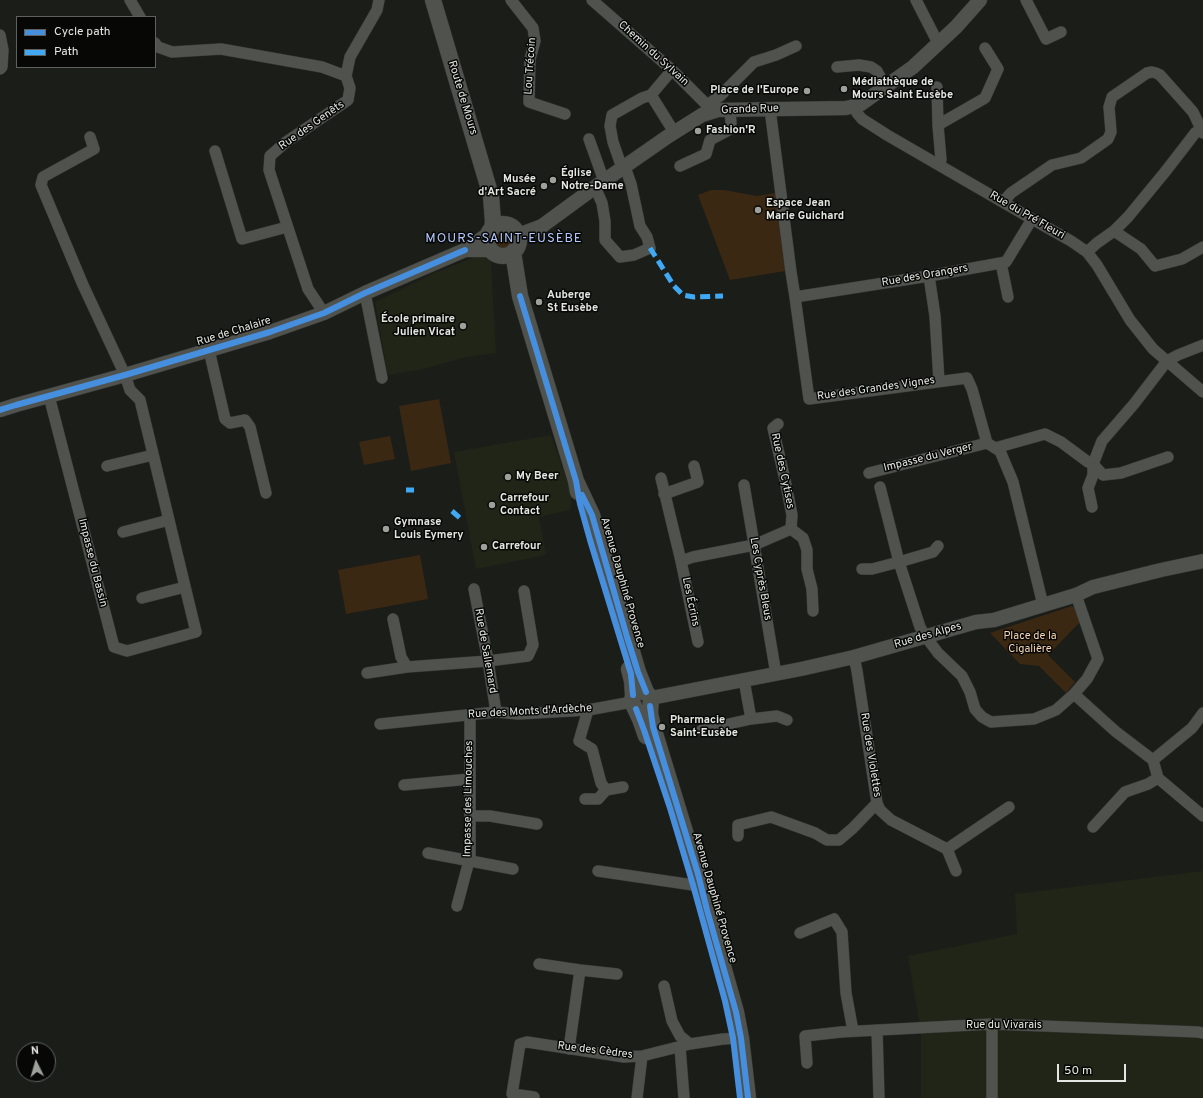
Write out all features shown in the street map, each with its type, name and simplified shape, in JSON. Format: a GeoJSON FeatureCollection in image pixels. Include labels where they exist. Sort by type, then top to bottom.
{"type":"FeatureCollection","features":[{"type":"Feature","properties":{"kind":"main road","name":"Route de Mours"},"geometry":{"type":"LineString","coordinates":[[433,0],[491,196],[496,244]]}},
{"type":"Feature","properties":{"kind":"main road","name":"Route de Mours"},"geometry":{"type":"LineString","coordinates":[[491,196],[514,230]]}},
{"type":"Feature","properties":{"kind":"main road"},"geometry":{"type":"LineString","coordinates":[[503,224],[514,230],[519,242],[518,246],[496,244],[497,225],[503,224]]}},
{"type":"Feature","properties":{"kind":"main road","name":"Avenue Dauphiné Provence"},"geometry":{"type":"LineString","coordinates":[[496,244],[520,296],[576,481],[580,504],[590,540],[631,674],[652,727],[698,874],[732,997],[737,1038],[748,1098]]}},
{"type":"Feature","properties":{"kind":"main road","name":"Avenue Dauphiné Provence"},"geometry":{"type":"LineString","coordinates":[[641,700],[644,730],[670,808],[737,1038],[740,1098]]}},
{"type":"Feature","properties":{"kind":"street"},"geometry":{"type":"LineString","coordinates":[[130,0],[139,16]]}},
{"type":"Feature","properties":{"kind":"street"},"geometry":{"type":"LineString","coordinates":[[156,44],[158,47],[172,52],[221,49],[322,67],[346,76],[350,58],[377,10],[379,0]]}},
{"type":"Feature","properties":{"kind":"street","name":"Lou Trécoin"},"geometry":{"type":"LineString","coordinates":[[511,0],[533,28],[535,41],[530,59],[529,102],[565,114]]}},
{"type":"Feature","properties":{"kind":"street","name":"Chemin du Sylvain"},"geometry":{"type":"LineString","coordinates":[[592,0],[672,70],[709,108]]}},
{"type":"Feature","properties":{"kind":"street"},"geometry":{"type":"LineString","coordinates":[[916,0],[938,43]]}},
{"type":"Feature","properties":{"kind":"street","name":"Grande Rue"},"geometry":{"type":"LineString","coordinates":[[514,230],[542,226],[709,108],[730,111],[846,108],[861,104],[913,67],[956,27],[980,0]]}},
{"type":"Feature","properties":{"kind":"street"},"geometry":{"type":"LineString","coordinates":[[1026,0],[1046,39],[1061,32]]}},
{"type":"Feature","properties":{"kind":"street"},"geometry":{"type":"LineString","coordinates":[[0,35],[3,50],[2,67],[0,69]]}},
{"type":"Feature","properties":{"kind":"street"},"geometry":{"type":"LineString","coordinates":[[709,108],[754,62],[776,55],[796,46]]}},
{"type":"Feature","properties":{"kind":"street"},"geometry":{"type":"LineString","coordinates":[[938,125],[985,98],[998,69],[985,48]]}},
{"type":"Feature","properties":{"kind":"street"},"geometry":{"type":"LineString","coordinates":[[837,67],[859,65],[871,67],[877,71],[885,86]]}},
{"type":"Feature","properties":{"kind":"street"},"geometry":{"type":"LineString","coordinates":[[589,138],[600,184],[605,221],[605,240],[620,257],[634,255],[650,248],[647,237],[640,226],[631,184],[613,142],[610,126],[612,115],[652,95],[672,70]]}},
{"type":"Feature","properties":{"kind":"street"},"geometry":{"type":"LineString","coordinates":[[1003,202],[1011,193],[1052,165],[1081,158],[1108,139],[1111,132],[1109,107],[1112,97],[1147,74],[1152,72],[1160,75],[1193,112],[1202,131],[1195,133],[1128,217],[1114,231],[1087,252]]}},
{"type":"Feature","properties":{"kind":"street","name":"Rue des Genêts"},"geometry":{"type":"LineString","coordinates":[[324,313],[308,290],[269,170],[270,156],[286,142],[348,100],[350,88],[346,76]]}},
{"type":"Feature","properties":{"kind":"street"},"geometry":{"type":"LineString","coordinates":[[937,87],[941,160],[939,165]]}},
{"type":"Feature","properties":{"kind":"street"},"geometry":{"type":"LineString","coordinates":[[652,95],[674,132]]}},
{"type":"Feature","properties":{"kind":"street","name":"Rue du Pré Fleuri"},"geometry":{"type":"LineString","coordinates":[[855,106],[857,113],[862,119],[1071,241],[1087,252],[1097,265],[1135,327],[1153,349],[1203,392]]}},
{"type":"Feature","properties":{"kind":"street","name":"Rue des Grandes Vignes"},"geometry":{"type":"LineString","coordinates":[[770,109],[809,398],[967,378],[991,445],[1000,451],[1014,482],[1043,605]]}},
{"type":"Feature","properties":{"kind":"street"},"geometry":{"type":"LineString","coordinates":[[680,166],[706,154],[710,140],[729,130],[731,123],[730,111]]}},
{"type":"Feature","properties":{"kind":"street"},"geometry":{"type":"LineString","coordinates":[[90,137],[94,149],[43,177],[41,185],[83,285],[130,390],[140,400],[185,587],[142,598]]}},
{"type":"Feature","properties":{"kind":"street"},"geometry":{"type":"LineString","coordinates":[[215,151],[242,239],[287,227]]}},
{"type":"Feature","properties":{"kind":"street"},"geometry":{"type":"LineString","coordinates":[[1008,296],[1000,263],[1006,262],[1032,219]]}},
{"type":"Feature","properties":{"kind":"street"},"geometry":{"type":"LineString","coordinates":[[1114,231],[1141,249],[1155,266],[1182,259],[1203,247]]}},
{"type":"Feature","properties":{"kind":"street","name":"Rue de Chalaire"},"geometry":{"type":"LineString","coordinates":[[0,410],[125,376],[270,332],[324,313],[465,250],[496,244]]}},
{"type":"Feature","properties":{"kind":"street","name":"Rue des Orangers"},"geometry":{"type":"LineString","coordinates":[[796,297],[930,276],[1000,263]]}},
{"type":"Feature","properties":{"kind":"street"},"geometry":{"type":"LineString","coordinates":[[930,276],[935,316],[939,381]]}},
{"type":"Feature","properties":{"kind":"street"},"geometry":{"type":"LineString","coordinates":[[365,294],[382,378]]}},
{"type":"Feature","properties":{"kind":"street"},"geometry":{"type":"LineString","coordinates":[[1092,508],[1088,488],[1093,475],[1093,464],[1102,440],[1134,404],[1167,360],[1203,345]]}},
{"type":"Feature","properties":{"kind":"street"},"geometry":{"type":"LineString","coordinates":[[209,350],[225,420],[230,423],[245,420],[250,427],[266,493]]}},
{"type":"Feature","properties":{"kind":"street","name":"Impasse du Bassin"},"geometry":{"type":"LineString","coordinates":[[49,396],[114,647],[127,651],[196,632],[185,587]]}},
{"type":"Feature","properties":{"kind":"street","name":"Rue des Cytises"},"geometry":{"type":"LineString","coordinates":[[778,424],[773,428],[792,516],[791,529]]}},
{"type":"Feature","properties":{"kind":"street","name":"Impasse du Verger"},"geometry":{"type":"LineString","coordinates":[[869,472],[1044,434],[1061,442],[1093,464],[1103,475],[1121,473],[1168,457]]}},
{"type":"Feature","properties":{"kind":"street"},"geometry":{"type":"LineString","coordinates":[[107,466],[153,455]]}},
{"type":"Feature","properties":{"kind":"street"},"geometry":{"type":"LineString","coordinates":[[664,494],[698,482],[694,466]]}},
{"type":"Feature","properties":{"kind":"street","name":"Les Écrins"},"geometry":{"type":"LineString","coordinates":[[661,478],[681,561],[698,642]]}},
{"type":"Feature","properties":{"kind":"street","name":"Les Cyprès Bleus"},"geometry":{"type":"LineString","coordinates":[[744,484],[776,674]]}},
{"type":"Feature","properties":{"kind":"street"},"geometry":{"type":"LineString","coordinates":[[880,487],[899,562],[920,627],[938,653],[962,676],[970,692],[975,709],[982,717],[991,722],[1034,719],[1056,710],[1074,694],[1087,679],[1098,658],[1076,595]]}},
{"type":"Feature","properties":{"kind":"street"},"geometry":{"type":"LineString","coordinates":[[123,532],[169,520]]}},
{"type":"Feature","properties":{"kind":"street"},"geometry":{"type":"LineString","coordinates":[[681,561],[693,557],[754,545],[791,529],[803,538],[807,550],[807,569],[812,589],[813,611]]}},
{"type":"Feature","properties":{"kind":"street"},"geometry":{"type":"LineString","coordinates":[[862,569],[872,569],[933,552],[938,546]]}},
{"type":"Feature","properties":{"kind":"street","name":"Rue des Alpes"},"geometry":{"type":"LineString","coordinates":[[641,700],[776,674],[854,657],[976,622],[994,620],[1076,595],[1093,587],[1110,582],[1203,561]]}},
{"type":"Feature","properties":{"kind":"street","name":"Rue de Sallemard"},"geometry":{"type":"LineString","coordinates":[[474,589],[496,712]]}},
{"type":"Feature","properties":{"kind":"street"},"geometry":{"type":"LineString","coordinates":[[367,673],[407,667],[488,661],[528,656],[534,645],[524,592]]}},
{"type":"Feature","properties":{"kind":"street"},"geometry":{"type":"LineString","coordinates":[[393,619],[401,657],[407,667]]}},
{"type":"Feature","properties":{"kind":"street","name":"Rue des Violettes"},"geometry":{"type":"LineString","coordinates":[[738,836],[738,825],[771,817],[827,840],[839,840],[877,803],[854,657]]}},
{"type":"Feature","properties":{"kind":"street"},"geometry":{"type":"LineString","coordinates":[[744,680],[750,719]]}},
{"type":"Feature","properties":{"kind":"street"},"geometry":{"type":"LineString","coordinates":[[1074,694],[1115,731],[1154,760],[1158,778],[1203,816]]}},
{"type":"Feature","properties":{"kind":"street","name":"Rue des Monts d'Ardèche"},"geometry":{"type":"LineString","coordinates":[[380,724],[470,716],[496,712],[518,714],[588,710],[641,700]]}},
{"type":"Feature","properties":{"kind":"street"},"geometry":{"type":"LineString","coordinates":[[588,710],[579,741],[592,748],[601,783],[606,790]]}},
{"type":"Feature","properties":{"kind":"street"},"geometry":{"type":"LineString","coordinates":[[1154,760],[1192,728],[1203,712]]}},
{"type":"Feature","properties":{"kind":"street","name":"Impasse des Limouches"},"geometry":{"type":"LineString","coordinates":[[457,906],[470,857],[470,716]]}},
{"type":"Feature","properties":{"kind":"street"},"geometry":{"type":"LineString","coordinates":[[702,730],[750,719],[777,716],[787,720]]}},
{"type":"Feature","properties":{"kind":"street"},"geometry":{"type":"LineString","coordinates":[[1093,827],[1125,792],[1148,784],[1158,778]]}},
{"type":"Feature","properties":{"kind":"street"},"geometry":{"type":"LineString","coordinates":[[404,786],[470,779]]}},
{"type":"Feature","properties":{"kind":"street"},"geometry":{"type":"LineString","coordinates":[[585,799],[598,799],[606,790],[623,787]]}},
{"type":"Feature","properties":{"kind":"street"},"geometry":{"type":"LineString","coordinates":[[877,803],[880,810],[891,820],[947,850],[956,871]]}},
{"type":"Feature","properties":{"kind":"street"},"geometry":{"type":"LineString","coordinates":[[947,850],[1009,807]]}},
{"type":"Feature","properties":{"kind":"street"},"geometry":{"type":"LineString","coordinates":[[470,816],[490,816],[537,824]]}},
{"type":"Feature","properties":{"kind":"street"},"geometry":{"type":"LineString","coordinates":[[428,853],[513,869]]}},
{"type":"Feature","properties":{"kind":"street"},"geometry":{"type":"LineString","coordinates":[[598,871],[693,885]]}},
{"type":"Feature","properties":{"kind":"street"},"geometry":{"type":"LineString","coordinates":[[800,933],[834,919],[842,932],[846,993],[853,1031]]}},
{"type":"Feature","properties":{"kind":"street"},"geometry":{"type":"LineString","coordinates":[[539,964],[617,974]]}},
{"type":"Feature","properties":{"kind":"street"},"geometry":{"type":"LineString","coordinates":[[569,1049],[580,970]]}},
{"type":"Feature","properties":{"kind":"street"},"geometry":{"type":"LineString","coordinates":[[664,986],[672,1021],[685,1046],[684,1098]]}},
{"type":"Feature","properties":{"kind":"street"},"geometry":{"type":"LineString","coordinates":[[992,1024],[992,1098]]}},
{"type":"Feature","properties":{"kind":"street","name":"Rue du Vivarais"},"geometry":{"type":"LineString","coordinates":[[807,1063],[805,1036],[853,1031],[992,1024],[1203,1033]]}},
{"type":"Feature","properties":{"kind":"street"},"geometry":{"type":"LineString","coordinates":[[877,1030],[879,1098]]}},
{"type":"Feature","properties":{"kind":"street","name":"Rue des Cèdres"},"geometry":{"type":"LineString","coordinates":[[534,1097],[512,1094],[520,1044],[527,1042],[624,1057],[642,1056],[685,1046],[737,1038]]}},
{"type":"Feature","properties":{"kind":"street"},"geometry":{"type":"LineString","coordinates":[[637,1098],[642,1056]]}},
{"type":"Feature","properties":{"kind":"shaded area"},"geometry":{"type":"Polygon","coordinates":[[[480,255],[489,258],[491,261],[496,353],[467,357],[419,370],[388,375],[375,302],[432,274],[480,255]]]}},
{"type":"Feature","properties":{"kind":"shaded area"},"geometry":{"type":"Polygon","coordinates":[[[551,435],[572,495],[570,510],[539,517],[546,555],[476,569],[454,452],[551,435]]]}},
{"type":"Feature","properties":{"kind":"shaded area"},"geometry":{"type":"Polygon","coordinates":[[[1203,871],[1203,1098],[921,1098],[921,1032],[908,956],[1017,934],[1015,894],[1203,871]]]}},
{"type":"Feature","properties":{"kind":"green space"},"geometry":{"type":"Polygon","coordinates":[[[711,190],[724,190],[757,196],[775,193],[785,271],[730,280],[698,195],[711,190]]]}},
{"type":"Feature","properties":{"kind":"green space"},"geometry":{"type":"Polygon","coordinates":[[[503,231],[509,234],[512,240],[509,246],[503,249],[497,246],[494,240],[497,234],[503,231]]]}},
{"type":"Feature","properties":{"kind":"green space"},"geometry":{"type":"Polygon","coordinates":[[[439,399],[451,463],[411,471],[399,406],[439,399]]]}},
{"type":"Feature","properties":{"kind":"green space"},"geometry":{"type":"Polygon","coordinates":[[[390,436],[395,459],[364,465],[359,442],[390,436]]]}},
{"type":"Feature","properties":{"kind":"green space"},"geometry":{"type":"Polygon","coordinates":[[[420,555],[428,599],[346,614],[338,570],[420,555]]]}},
{"type":"Feature","properties":{"kind":"green space","name":"Place de la Cigalière"},"geometry":{"type":"Polygon","coordinates":[[[1072,606],[1078,610],[1080,622],[1048,655],[1075,682],[1066,693],[1039,666],[1020,664],[990,633],[1072,606]]]}},
{"type":"Feature","properties":{"kind":"marked path"},"geometry":{"type":"LineString","coordinates":[[650,248],[674,286],[683,295],[694,297],[723,296]]}},
{"type":"Feature","properties":{"kind":"marked path"},"geometry":{"type":"LineString","coordinates":[[406,490],[414,490]]}},
{"type":"Feature","properties":{"kind":"marked path"},"geometry":{"type":"LineString","coordinates":[[452,511],[460,518]]}},
{"type":"Feature","properties":{"kind":"cycle path"},"geometry":{"type":"LineString","coordinates":[[0,410],[270,332],[324,313],[365,293],[465,250]]}},
{"type":"Feature","properties":{"kind":"cycle path"},"geometry":{"type":"LineString","coordinates":[[520,296],[576,481],[580,504],[590,540],[631,674],[633,695]]}},
{"type":"Feature","properties":{"kind":"cycle path"},"geometry":{"type":"LineString","coordinates":[[582,495],[592,515],[627,637],[646,692]]}},
{"type":"Feature","properties":{"kind":"cycle path"},"geometry":{"type":"LineString","coordinates":[[650,706],[653,727],[698,874],[736,1012],[741,1038],[748,1098]]}},
{"type":"Feature","properties":{"kind":"cycle path"},"geometry":{"type":"LineString","coordinates":[[636,709],[670,808],[725,1001],[733,1038],[740,1098]]}},
{"type":"Feature","properties":{"kind":"place","name":"Médiathèque de Mours Saint Eusèbe"},"geometry":{"type":"Point","coordinates":[844,89]}},
{"type":"Feature","properties":{"kind":"place","name":"Place de l'Europe"},"geometry":{"type":"Point","coordinates":[807,91]}},
{"type":"Feature","properties":{"kind":"place","name":"Fashion'R"},"geometry":{"type":"Point","coordinates":[698,131]}},
{"type":"Feature","properties":{"kind":"place","name":"Église Notre-Dame"},"geometry":{"type":"Point","coordinates":[553,180]}},
{"type":"Feature","properties":{"kind":"place","name":"Musée d'Art Sacré"},"geometry":{"type":"Point","coordinates":[544,186]}},
{"type":"Feature","properties":{"kind":"place","name":"Espace Jean Marie Guichard"},"geometry":{"type":"Point","coordinates":[758,210]}},
{"type":"Feature","properties":{"kind":"place","name":"Auberge St Eusèbe"},"geometry":{"type":"Point","coordinates":[539,302]}},
{"type":"Feature","properties":{"kind":"place","name":"École primaire Julien Vicat"},"geometry":{"type":"Point","coordinates":[463,326]}},
{"type":"Feature","properties":{"kind":"place","name":"My Beer"},"geometry":{"type":"Point","coordinates":[508,477]}},
{"type":"Feature","properties":{"kind":"place","name":"Carrefour Contact"},"geometry":{"type":"Point","coordinates":[492,505]}},
{"type":"Feature","properties":{"kind":"place","name":"Gymnase Louis Eymery"},"geometry":{"type":"Point","coordinates":[386,529]}},
{"type":"Feature","properties":{"kind":"place","name":"Carrefour"},"geometry":{"type":"Point","coordinates":[484,547]}},
{"type":"Feature","properties":{"kind":"place","name":"Pharmacie Saint-Eusèbe"},"geometry":{"type":"Point","coordinates":[662,727]}},
{"type":"Feature","properties":{"kind":"district","name":"MOURS-SAINT-EUSÈBE"},"geometry":{"type":"Point","coordinates":[504,239]}}]}
